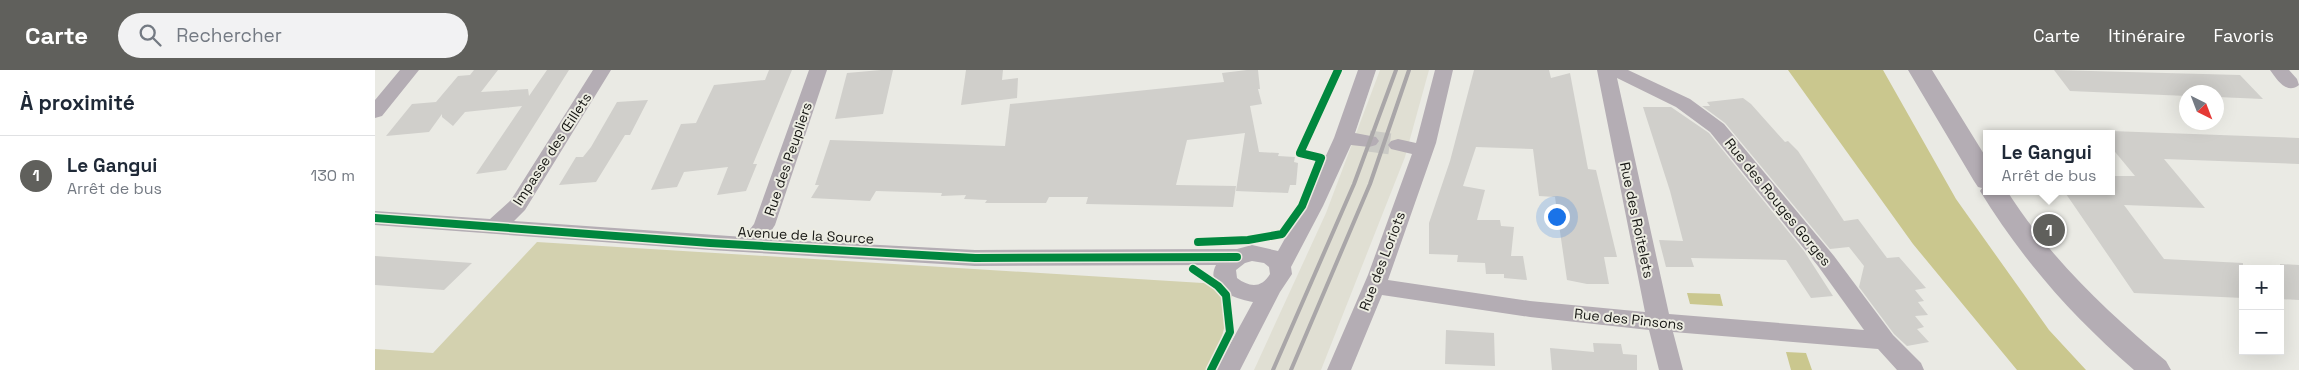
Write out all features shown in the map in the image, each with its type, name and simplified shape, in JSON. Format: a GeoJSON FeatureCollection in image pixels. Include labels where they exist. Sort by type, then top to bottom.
{"type":"FeatureCollection","features":[{"type":"Feature","properties":{"kind":"street"},"geometry":{"type":"LineString","coordinates":[[375,112],[410,70]]}},
{"type":"Feature","properties":{"kind":"street","name":"Impasse des Œillets"},"geometry":{"type":"LineString","coordinates":[[497,225],[518,205],[602,70]]}},
{"type":"Feature","properties":{"kind":"street","name":"Rue des Peupliers"},"geometry":{"type":"LineString","coordinates":[[751,244],[764,225],[818,70]]}},
{"type":"Feature","properties":{"kind":"street"},"geometry":{"type":"LineString","coordinates":[[1228,370],[1269,290],[1280,279],[1281,266],[1313,206],[1344,138],[1367,70]]}},
{"type":"Feature","properties":{"kind":"street","name":"Rue des Loriots"},"geometry":{"type":"LineString","coordinates":[[1339,370],[1373,286],[1431,128],[1444,70]]}},
{"type":"Feature","properties":{"kind":"street","name":"Rue des Roitelets"},"geometry":{"type":"LineString","coordinates":[[1606,70],[1659,322],[1671,370]]}},
{"type":"Feature","properties":{"kind":"street","name":"Rue des Rouges Gorges"},"geometry":{"type":"LineString","coordinates":[[1614,70],[1683,104],[1717,128],[1827,261],[1885,341],[1912,370]]}},
{"type":"Feature","properties":{"kind":"street"},"geometry":{"type":"LineString","coordinates":[[1920,70],[1983,174]]}},
{"type":"Feature","properties":{"kind":"street"},"geometry":{"type":"LineString","coordinates":[[1344,138],[1369,141]]}},
{"type":"Feature","properties":{"kind":"street"},"geometry":{"type":"LineString","coordinates":[[1397,145],[1423,150]]}},
{"type":"Feature","properties":{"kind":"street"},"geometry":{"type":"LineString","coordinates":[[1996,195],[2043,263],[2069,293],[2155,370]]}},
{"type":"Feature","properties":{"kind":"street","name":"Avenue de la Source"},"geometry":{"type":"LineString","coordinates":[[375,218],[975,258],[1195,259],[1230,266]]}},
{"type":"Feature","properties":{"kind":"street"},"geometry":{"type":"LineString","coordinates":[[1269,290],[1245,293],[1230,286],[1230,266],[1252,253],[1276,250],[1296,238]]}},
{"type":"Feature","properties":{"kind":"street"},"geometry":{"type":"LineString","coordinates":[[1261,253],[1276,260],[1281,266]]}},
{"type":"Feature","properties":{"kind":"street","name":"Rue des Pinsons"},"geometry":{"type":"LineString","coordinates":[[1373,286],[1530,309],[1885,341]]}},
{"type":"Feature","properties":{"kind":"street"},"geometry":{"type":"LineString","coordinates":[[1245,293],[1246,334]]}},
{"type":"Feature","properties":{"kind":"shaded area"},"geometry":{"type":"Polygon","coordinates":[[[1380,70],[1429,70],[1405,157],[1321,370],[1254,370],[1326,213],[1380,70]]]}},
{"type":"Feature","properties":{"kind":"shaded area"},"geometry":{"type":"Polygon","coordinates":[[[1788,70],[1883,70],[1956,199],[2049,330],[2086,370],[2017,370],[1913,244],[1788,70]]]}},
{"type":"Feature","properties":{"kind":"shaded area"},"geometry":{"type":"Polygon","coordinates":[[[537,242],[1235,285],[1219,348],[1206,370],[375,370],[375,349],[433,353],[537,242]]]}},
{"type":"Feature","properties":{"kind":"shaded area"},"geometry":{"type":"Polygon","coordinates":[[[1687,293],[1720,294],[1723,306],[1690,304],[1687,293]]]}},
{"type":"Feature","properties":{"kind":"shaded area"},"geometry":{"type":"Polygon","coordinates":[[[1786,352],[1806,353],[1812,370],[1791,370],[1786,352]]]}},
{"type":"Feature","properties":{"kind":"building"},"geometry":{"type":"Polygon","coordinates":[[[474,70],[498,70],[481,92],[528,89],[529,96],[547,70],[569,70],[506,170],[476,174],[522,106],[465,112],[453,126],[442,117],[442,114],[429,132],[386,136],[412,104],[436,102],[458,76],[470,75],[474,70]]]}},
{"type":"Feature","properties":{"kind":"building"},"geometry":{"type":"Polygon","coordinates":[[[769,70],[792,70],[753,164],[757,164],[746,191],[717,195],[728,167],[684,172],[677,187],[651,190],[681,124],[696,123],[714,85],[765,80],[769,70]]]}},
{"type":"Feature","properties":{"kind":"building"},"geometry":{"type":"Polygon","coordinates":[[[893,70],[883,114],[835,119],[847,73],[893,70]]]}},
{"type":"Feature","properties":{"kind":"building"},"geometry":{"type":"Polygon","coordinates":[[[966,70],[1003,70],[1002,80],[1018,78],[1017,98],[961,105],[966,70]]]}},
{"type":"Feature","properties":{"kind":"building"},"geometry":{"type":"Polygon","coordinates":[[[1258,70],[1260,89],[1258,89],[1262,104],[1250,106],[1259,152],[1279,153],[1278,156],[1295,157],[1294,162],[1298,163],[1296,185],[1290,185],[1288,193],[1236,191],[1245,133],[1187,140],[1176,185],[1236,186],[1233,207],[1086,204],[1088,197],[1049,197],[1046,203],[985,203],[987,200],[964,199],[966,195],[941,196],[942,193],[876,191],[870,201],[811,198],[819,185],[815,185],[830,140],[1005,146],[1010,104],[1224,82],[1222,73],[1258,70]]]}},
{"type":"Feature","properties":{"kind":"building"},"geometry":{"type":"Polygon","coordinates":[[[1474,70],[1549,70],[1551,78],[1570,73],[1588,169],[1596,170],[1617,257],[1604,257],[1609,284],[1587,284],[1567,280],[1555,197],[1539,196],[1533,149],[1476,147],[1463,186],[1485,190],[1477,220],[1500,220],[1501,226],[1514,227],[1511,256],[1523,256],[1527,280],[1504,278],[1504,274],[1486,274],[1485,263],[1457,262],[1458,255],[1429,254],[1429,223],[1450,161],[1474,70]]]}},
{"type":"Feature","properties":{"kind":"building"},"geometry":{"type":"Polygon","coordinates":[[[2054,70],[2240,75],[2263,99],[2224,97],[2224,85],[2179,85],[2179,96],[2070,91],[2054,70]]]}},
{"type":"Feature","properties":{"kind":"building"},"geometry":{"type":"Polygon","coordinates":[[[1743,98],[1751,104],[1785,142],[1788,141],[1798,151],[1844,221],[1858,219],[1887,258],[1899,257],[1926,288],[1915,290],[1924,301],[1918,302],[1928,315],[1915,316],[1924,327],[1917,329],[1929,342],[1907,346],[1894,334],[1859,287],[1864,266],[1849,247],[1830,249],[1725,123],[1702,106],[1710,106],[1707,102],[1743,98]]]}},
{"type":"Feature","properties":{"kind":"building"},"geometry":{"type":"Polygon","coordinates":[[[648,100],[630,135],[625,135],[596,182],[559,185],[576,157],[583,157],[591,147],[617,102],[648,100]]]}},
{"type":"Feature","properties":{"kind":"building"},"geometry":{"type":"Polygon","coordinates":[[[1643,107],[1671,107],[1709,133],[1804,251],[1833,296],[1811,298],[1786,260],[1691,258],[1694,267],[1666,267],[1659,240],[1683,241],[1670,191],[1643,107]]]}},
{"type":"Feature","properties":{"kind":"building"},"geometry":{"type":"Polygon","coordinates":[[[2115,131],[2299,138],[2299,164],[2164,159],[2205,208],[2124,205],[2164,259],[2243,263],[2243,265],[2239,265],[2239,298],[2134,293],[2067,195],[2115,195],[2115,176],[2135,176],[2115,152],[2115,131]]]}},
{"type":"Feature","properties":{"kind":"building"},"geometry":{"type":"Polygon","coordinates":[[[375,256],[472,263],[444,290],[375,285],[375,256]]]}},
{"type":"Feature","properties":{"kind":"building"},"geometry":{"type":"Polygon","coordinates":[[[2280,264],[2299,265],[2299,300],[2284,299],[2284,265],[2280,264]]]}},
{"type":"Feature","properties":{"kind":"building"},"geometry":{"type":"Polygon","coordinates":[[[1446,330],[1494,333],[1495,366],[1445,364],[1446,330]]]}},
{"type":"Feature","properties":{"kind":"building"},"geometry":{"type":"Polygon","coordinates":[[[1593,343],[1621,344],[1623,354],[1637,355],[1637,370],[1552,370],[1550,348],[1594,352],[1593,343]]]}},
{"type":"Feature","properties":{"kind":"tunnel"},"geometry":{"type":"LineString","coordinates":[[1369,141],[1398,145]]}},
{"type":"Feature","properties":{"kind":"railway"},"geometry":{"type":"LineString","coordinates":[[1273,370],[1354,184],[1396,70]]}},
{"type":"Feature","properties":{"kind":"railway"},"geometry":{"type":"LineString","coordinates":[[1291,370],[1370,184],[1409,70]]}},
{"type":"Feature","properties":{"kind":"cycle path"},"geometry":{"type":"LineString","coordinates":[[1198,242],[1248,240],[1282,234],[1302,206],[1321,158],[1300,153],[1338,70]]}},
{"type":"Feature","properties":{"kind":"cycle path"},"geometry":{"type":"LineString","coordinates":[[375,218],[710,243],[975,258],[1237,257]]}},
{"type":"Feature","properties":{"kind":"cycle path"},"geometry":{"type":"LineString","coordinates":[[1193,269],[1218,286],[1226,295],[1230,332],[1211,370]]}},
{"type":"Feature","properties":{"kind":"place","name":"Le Gangui"},"geometry":{"type":"Point","coordinates":[2049,230]}}]}
